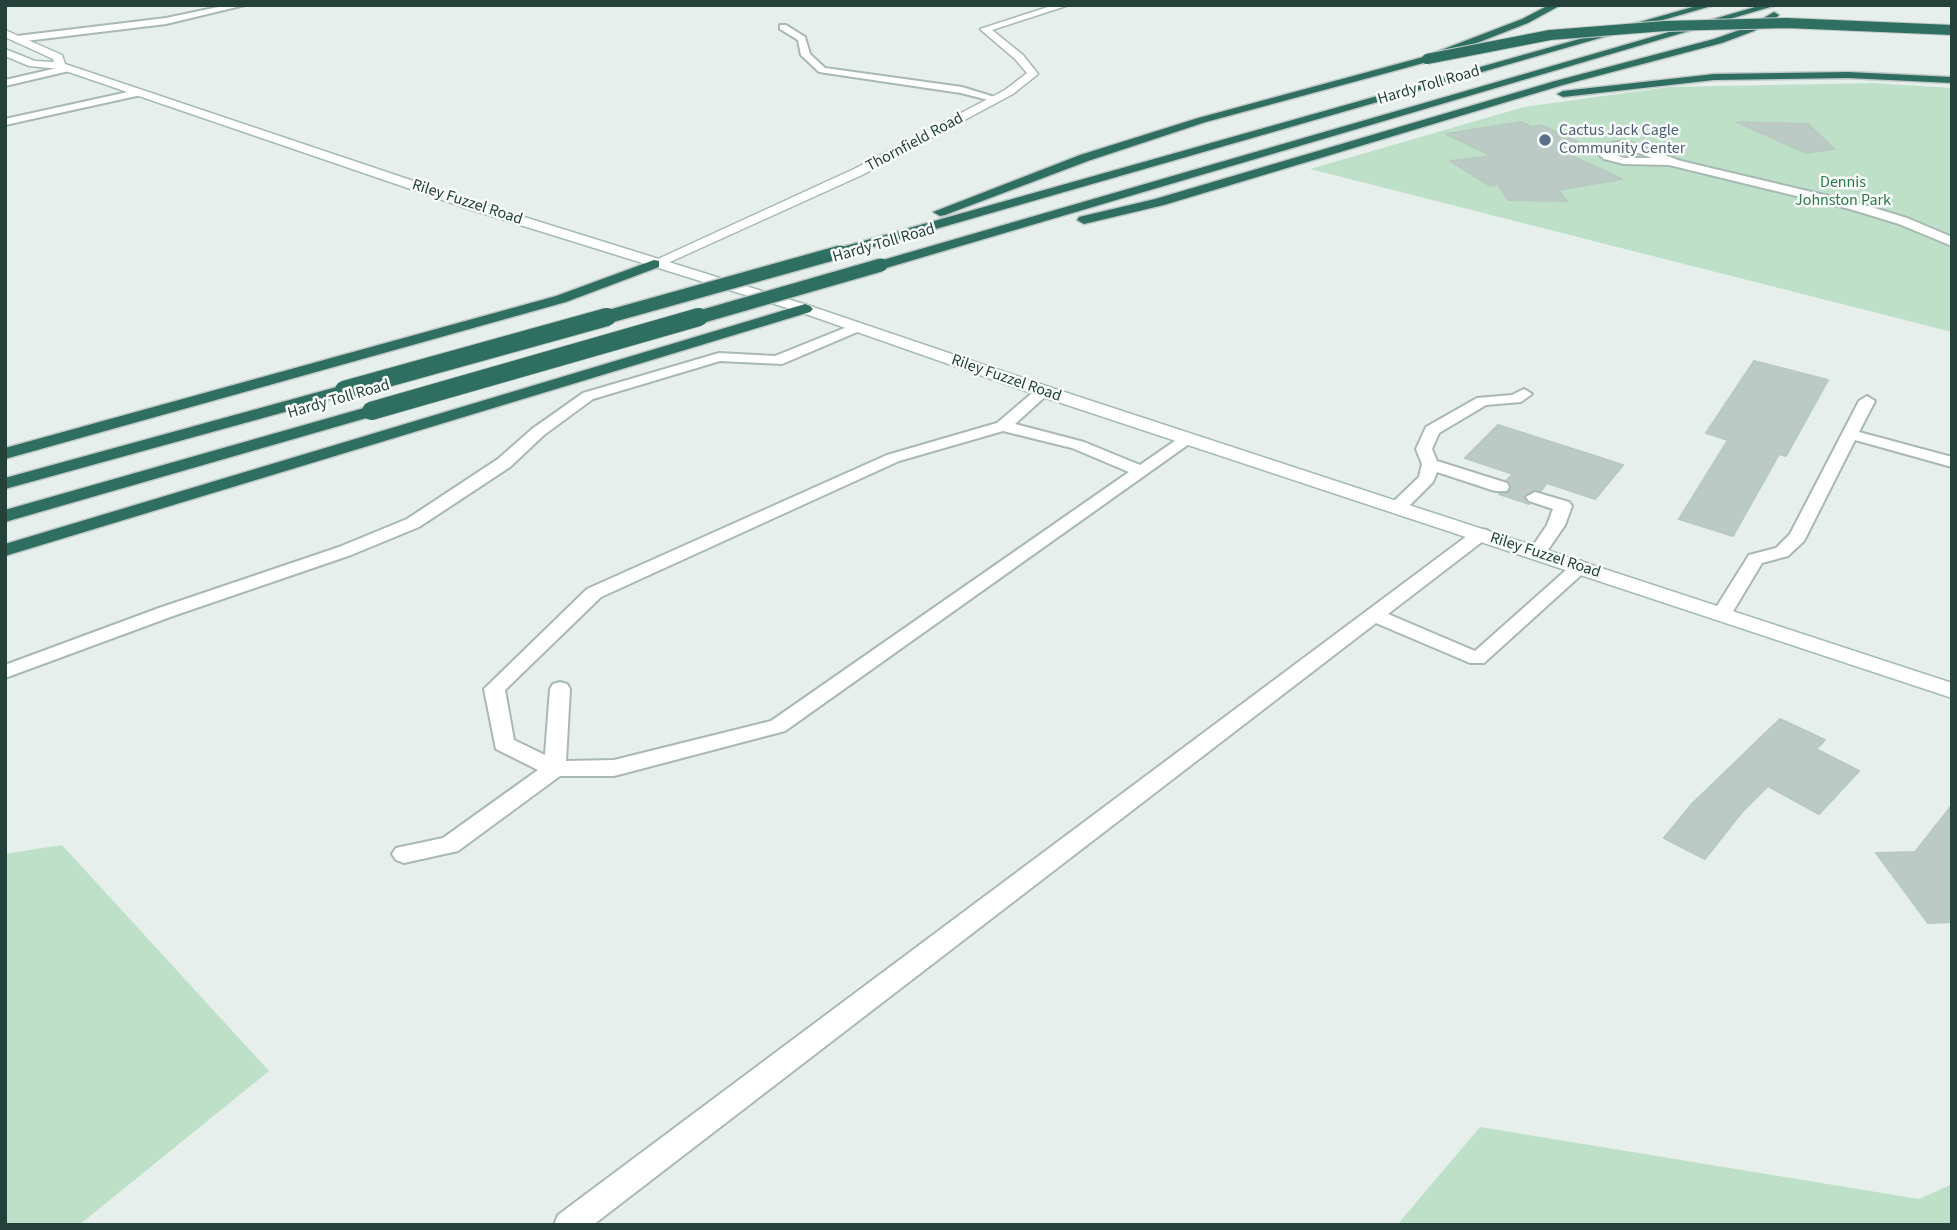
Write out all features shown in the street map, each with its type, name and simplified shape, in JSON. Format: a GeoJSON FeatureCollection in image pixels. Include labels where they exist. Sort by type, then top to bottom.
{"type":"FeatureCollection","features":[{"type":"Feature","properties":{"kind":"highway"},"geometry":{"type":"LineString","coordinates":[[1427,59],[1525,21],[1557,5]]}},
{"type":"Feature","properties":{"kind":"highway","name":"Hardy Toll Road"},"geometry":{"type":"LineString","coordinates":[[5,484],[840,252],[1711,5]]}},
{"type":"Feature","properties":{"kind":"highway","name":"Hardy Toll Road"},"geometry":{"type":"LineString","coordinates":[[5,516],[881,265],[1773,5]]}},
{"type":"Feature","properties":{"kind":"highway"},"geometry":{"type":"LineString","coordinates":[[931,250],[1046,229],[1158,202],[1469,112],[1559,83],[1718,41],[1751,29],[1787,5]]}},
{"type":"Feature","properties":{"kind":"highway"},"geometry":{"type":"LineString","coordinates":[[867,244],[974,197],[1084,158],[1276,99],[1427,59],[1550,35],[1665,26],[1787,23],[1952,30]]}},
{"type":"Feature","properties":{"kind":"highway"},"geometry":{"type":"LineString","coordinates":[[1469,112],[1577,92],[1669,80],[1766,75],[1848,75],[1952,80]]}},
{"type":"Feature","properties":{"kind":"highway"},"geometry":{"type":"LineString","coordinates":[[5,454],[561,299],[654,264]]}},
{"type":"Feature","properties":{"kind":"highway"},"geometry":{"type":"LineString","coordinates":[[5,550],[805,309]]}},
{"type":"Feature","properties":{"kind":"main road","name":"Thornfield Road"},"geometry":{"type":"LineString","coordinates":[[654,264],[858,173],[996,99],[1033,74],[1019,57],[985,29],[1065,5]]}},
{"type":"Feature","properties":{"kind":"main road","name":"Riley Fuzzel Road"},"geometry":{"type":"LineString","coordinates":[[5,33],[58,57],[64,67]]}},
{"type":"Feature","properties":{"kind":"main road","name":"Riley Fuzzel Road"},"geometry":{"type":"LineString","coordinates":[[5,52],[11,58],[33,64],[64,67],[654,264],[805,309],[1043,391],[1952,691]]}},
{"type":"Feature","properties":{"kind":"lane"},"geometry":{"type":"LineString","coordinates":[[30,36],[154,23],[241,5]]}},
{"type":"Feature","properties":{"kind":"lane"},"geometry":{"type":"LineString","coordinates":[[17,38],[169,14]]}},
{"type":"Feature","properties":{"kind":"lane"},"geometry":{"type":"LineString","coordinates":[[783,27],[802,39],[806,55],[822,70],[936,86],[996,99]]}},
{"type":"Feature","properties":{"kind":"lane"},"geometry":{"type":"LineString","coordinates":[[5,83],[64,67]]}},
{"type":"Feature","properties":{"kind":"lane"},"geometry":{"type":"LineString","coordinates":[[33,76],[44,80],[84,75]]}},
{"type":"Feature","properties":{"kind":"lane"},"geometry":{"type":"LineString","coordinates":[[5,122],[137,93]]}},
{"type":"Feature","properties":{"kind":"lane"},"geometry":{"type":"LineString","coordinates":[[1668,162],[1624,161],[1608,158],[1602,152],[1607,147],[1624,144],[1668,162],[1854,206],[1903,221],[1952,242]]}},
{"type":"Feature","properties":{"kind":"lane"},"geometry":{"type":"LineString","coordinates":[[5,672],[166,611],[345,551],[413,523],[504,463],[538,432],[588,396],[719,357],[777,361],[857,327]]}},
{"type":"Feature","properties":{"kind":"lane"},"geometry":{"type":"LineString","coordinates":[[1043,391],[1003,426],[893,458],[594,593],[494,689],[504,744],[555,769],[614,768],[778,726],[1188,439]]}},
{"type":"Feature","properties":{"kind":"lane"},"geometry":{"type":"LineString","coordinates":[[1398,507],[1427,478],[1430,464],[1424,449],[1432,430],[1482,401],[1516,399],[1524,394]]}},
{"type":"Feature","properties":{"kind":"lane"},"geometry":{"type":"LineString","coordinates":[[1722,614],[1755,559],[1782,552],[1798,537],[1867,401]]}},
{"type":"Feature","properties":{"kind":"lane"},"geometry":{"type":"LineString","coordinates":[[1003,426],[1078,445],[1141,471]]}},
{"type":"Feature","properties":{"kind":"lane"},"geometry":{"type":"LineString","coordinates":[[1850,434],[1952,462]]}},
{"type":"Feature","properties":{"kind":"lane"},"geometry":{"type":"LineString","coordinates":[[1430,464],[1501,487]]}},
{"type":"Feature","properties":{"kind":"lane"},"geometry":{"type":"LineString","coordinates":[[1535,497],[1563,506],[1556,525],[1537,553]]}},
{"type":"Feature","properties":{"kind":"lane"},"geometry":{"type":"LineString","coordinates":[[569,1225],[1481,534]]}},
{"type":"Feature","properties":{"kind":"lane"},"geometry":{"type":"LineString","coordinates":[[1374,615],[1477,659],[1581,568]]}},
{"type":"Feature","properties":{"kind":"lane"},"geometry":{"type":"LineString","coordinates":[[555,769],[560,689]]}},
{"type":"Feature","properties":{"kind":"lane"},"geometry":{"type":"LineString","coordinates":[[404,854],[450,845],[555,769]]}},
{"type":"Feature","properties":{"kind":"green space","name":"Dennis Johnston Park"},"geometry":{"type":"Polygon","coordinates":[[[1873,83],[1952,88],[1952,332],[1310,169],[1524,107],[1669,87],[1873,83]]]}},
{"type":"Feature","properties":{"kind":"green space"},"geometry":{"type":"Polygon","coordinates":[[[62,845],[269,1071],[79,1225],[5,1225],[5,854],[62,845]]]}},
{"type":"Feature","properties":{"kind":"green space"},"geometry":{"type":"Polygon","coordinates":[[[1480,1127],[1919,1199],[1952,1184],[1952,1225],[1397,1225],[1480,1127]]]}},
{"type":"Feature","properties":{"kind":"building"},"geometry":{"type":"Polygon","coordinates":[[[1521,122],[1532,127],[1541,125],[1582,144],[1561,151],[1622,179],[1558,190],[1567,201],[1508,200],[1498,184],[1490,186],[1450,161],[1492,156],[1446,134],[1521,122]]]}},
{"type":"Feature","properties":{"kind":"building"},"geometry":{"type":"Polygon","coordinates":[[[1737,122],[1808,124],[1834,149],[1806,153],[1737,122]]]}},
{"type":"Feature","properties":{"kind":"building"},"geometry":{"type":"Polygon","coordinates":[[[1754,361],[1828,380],[1786,456],[1779,454],[1733,536],[1679,519],[1728,440],[1706,433],[1754,361]]]}},
{"type":"Feature","properties":{"kind":"building"},"geometry":{"type":"Polygon","coordinates":[[[1498,425],[1623,465],[1595,499],[1547,483],[1541,491],[1534,490],[1525,495],[1524,499],[1529,504],[1499,494],[1509,492],[1511,486],[1507,480],[1513,474],[1465,458],[1498,425]]]}},
{"type":"Feature","properties":{"kind":"building"},"geometry":{"type":"Polygon","coordinates":[[[1780,719],[1825,740],[1816,749],[1859,771],[1819,814],[1768,786],[1742,812],[1705,859],[1664,838],[1692,804],[1780,719]]]}},
{"type":"Feature","properties":{"kind":"building"},"geometry":{"type":"Polygon","coordinates":[[[1952,805],[1952,922],[1928,923],[1876,853],[1915,852],[1952,805]]]}},
{"type":"Feature","properties":{"kind":"place","name":"Cactus Jack Cagle Community Center"},"geometry":{"type":"Point","coordinates":[1545,140]}}]}
